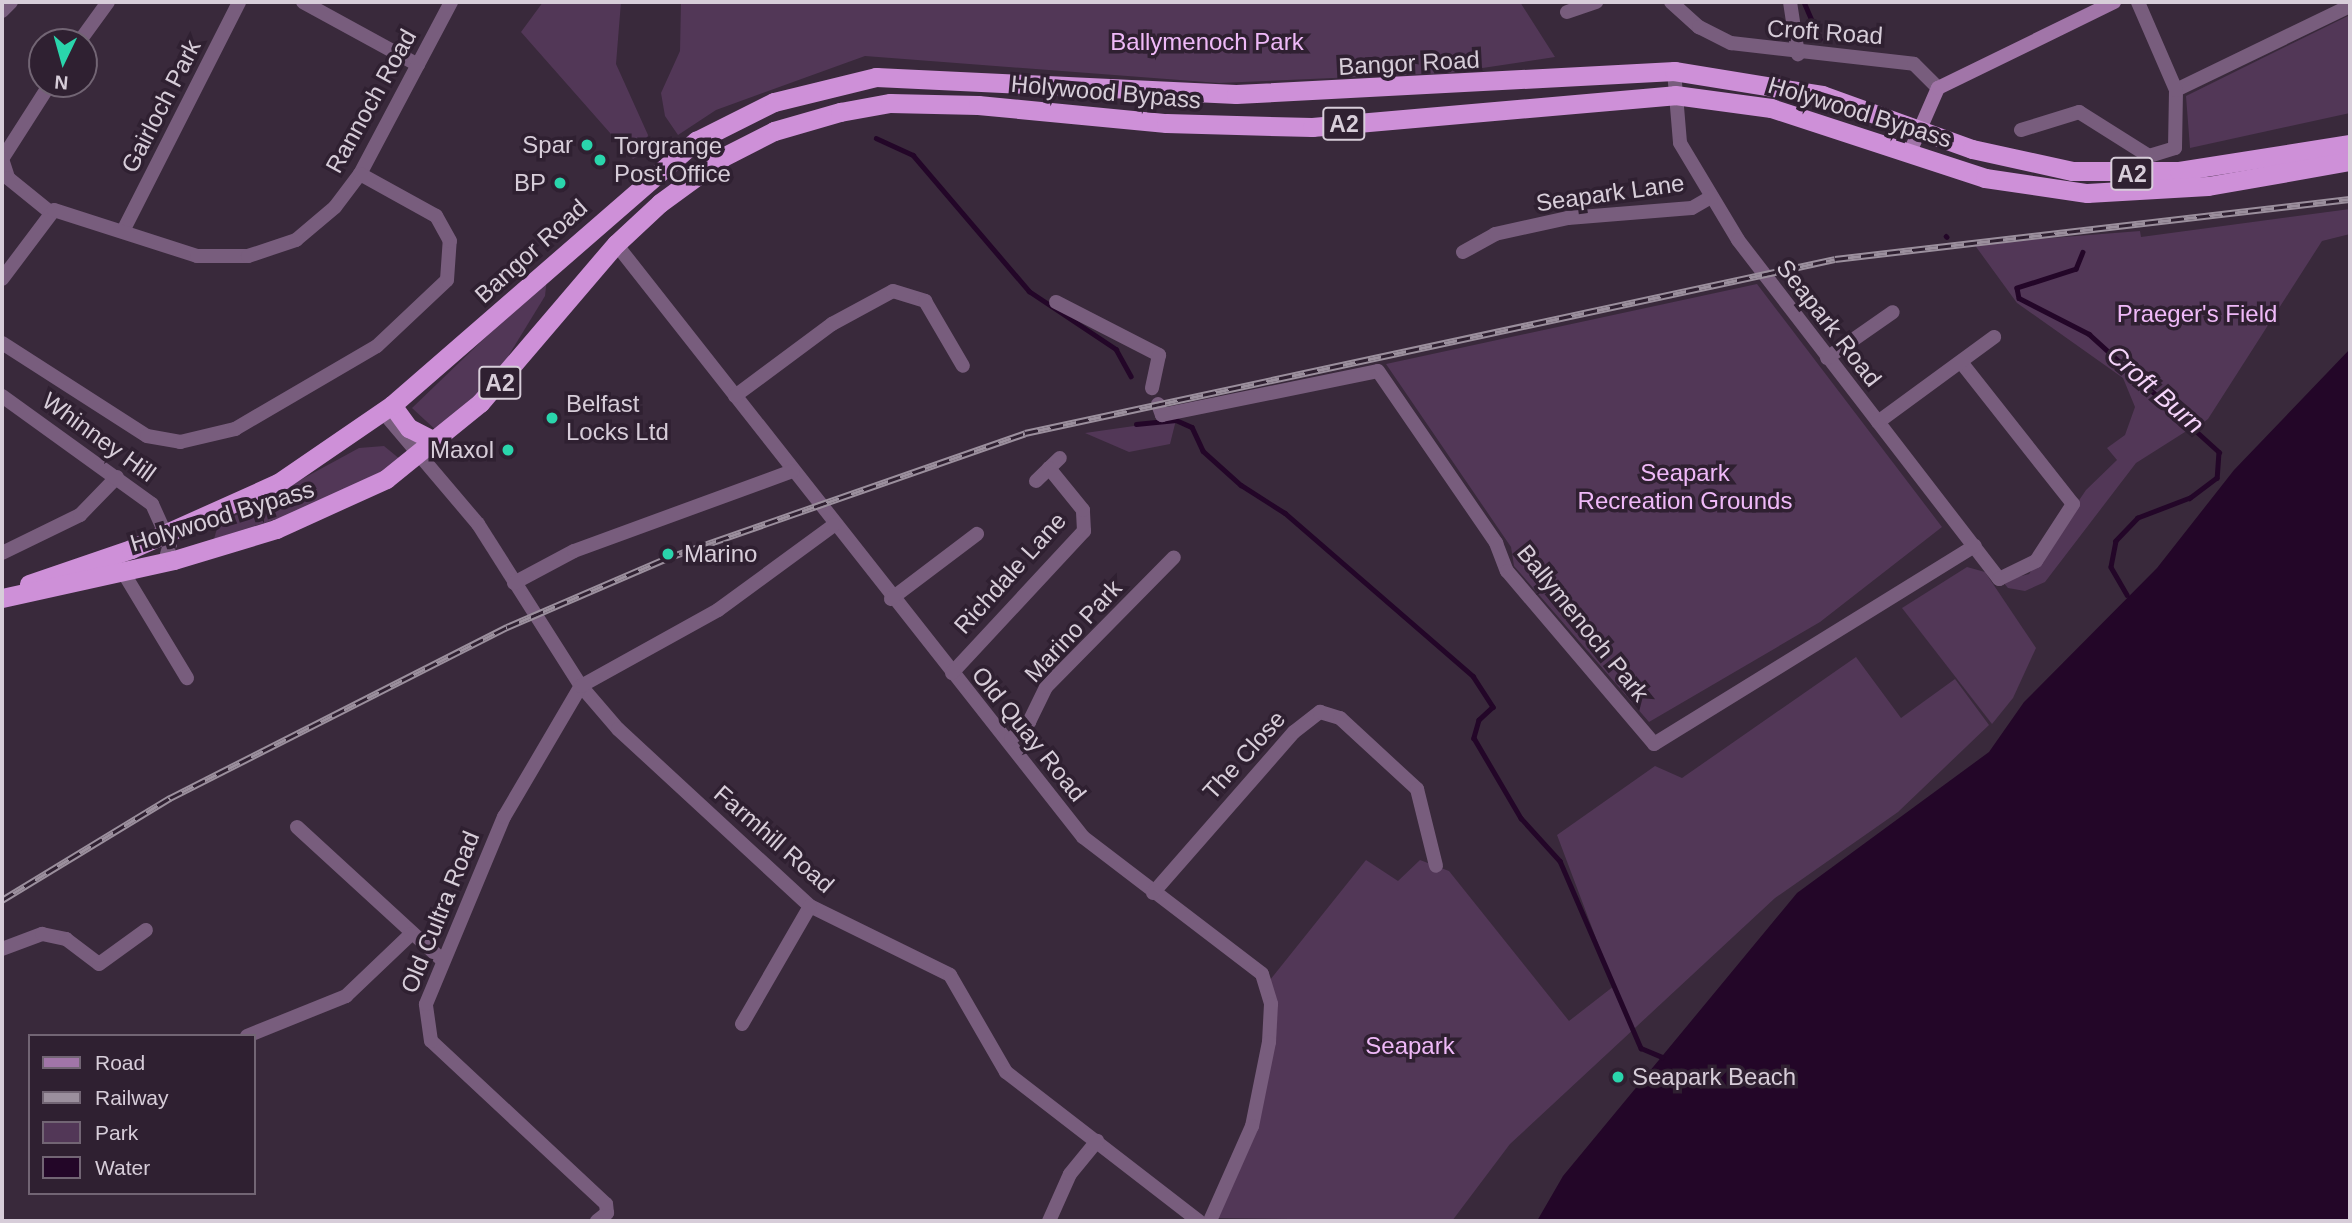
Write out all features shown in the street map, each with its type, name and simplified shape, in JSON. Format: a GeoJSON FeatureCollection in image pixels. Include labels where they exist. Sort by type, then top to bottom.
{"type":"FeatureCollection","features":[{"type":"Feature","properties":{"kind":"highway","name":"Bangor Road"},"geometry":{"type":"LineString","coordinates":[[2,595],[167,547],[265,490],[388,408],[696,141],[774,102],[834,86],[909,76],[1236,94],[1674,71]]}},
{"type":"Feature","properties":{"kind":"highway","name":"Holywood Bypass"},"geometry":{"type":"LineString","coordinates":[[1674,71],[1811,92],[2031,164],[2126,174],[2350,144]]}},
{"type":"Feature","properties":{"kind":"highway"},"geometry":{"type":"LineString","coordinates":[[834,86],[840,112]]}},
{"type":"Feature","properties":{"kind":"highway","name":"Holywood Bypass"},"geometry":{"type":"LineString","coordinates":[[2,595],[123,572],[167,547],[212,549],[333,507],[420,455],[436,442],[523,360],[616,244],[723,157],[774,131],[840,112],[890,103],[978,105],[1166,123],[1312,127],[1675,95],[1771,108],[1985,178],[2087,193],[2208,186],[2350,161]]}},
{"type":"Feature","properties":{"kind":"highway"},"geometry":{"type":"LineString","coordinates":[[388,408],[409,428],[436,442]]}},
{"type":"Feature","properties":{"kind":"main road"},"geometry":{"type":"LineString","coordinates":[[1910,152],[1938,88],[2114,2]]}},
{"type":"Feature","properties":{"kind":"street"},"geometry":{"type":"LineString","coordinates":[[2,11],[11,2]]}},
{"type":"Feature","properties":{"kind":"street"},"geometry":{"type":"LineString","coordinates":[[89,28],[107,2]]}},
{"type":"Feature","properties":{"kind":"street","name":"Gairloch Park"},"geometry":{"type":"LineString","coordinates":[[123,231],[239,2]]}},
{"type":"Feature","properties":{"kind":"street"},"geometry":{"type":"LineString","coordinates":[[303,2],[418,65]]}},
{"type":"Feature","properties":{"kind":"street","name":"Rannoch Road"},"geometry":{"type":"LineString","coordinates":[[50,212],[62,210],[197,256],[264,253],[309,231],[360,174],[451,2]]}},
{"type":"Feature","properties":{"kind":"street"},"geometry":{"type":"LineString","coordinates":[[1567,12],[1596,2]]}},
{"type":"Feature","properties":{"kind":"street","name":"Croft Road"},"geometry":{"type":"LineString","coordinates":[[1671,2],[1714,36],[1757,51],[1914,64],[1938,88]]}},
{"type":"Feature","properties":{"kind":"street"},"geometry":{"type":"LineString","coordinates":[[1790,2],[1798,54]]}},
{"type":"Feature","properties":{"kind":"street"},"geometry":{"type":"LineString","coordinates":[[2021,130],[2089,115],[2143,153],[2160,157],[2179,140],[2176,90],[2138,2]]}},
{"type":"Feature","properties":{"kind":"street"},"geometry":{"type":"LineString","coordinates":[[2176,90],[2350,6]]}},
{"type":"Feature","properties":{"kind":"street","name":"Seapark Road"},"geometry":{"type":"LineString","coordinates":[[1674,71],[1680,143],[1711,197],[1827,358],[1976,546],[1999,579],[2036,561],[2073,504],[1961,362]]}},
{"type":"Feature","properties":{"kind":"street"},"geometry":{"type":"LineString","coordinates":[[2,279],[50,212],[18,189],[2,159],[41,98]]}},
{"type":"Feature","properties":{"kind":"street"},"geometry":{"type":"LineString","coordinates":[[2,342],[147,436],[180,442],[235,429],[377,346],[426,306],[447,280],[450,241],[436,216],[360,174]]}},
{"type":"Feature","properties":{"kind":"street","name":"Seapark Lane"},"geometry":{"type":"LineString","coordinates":[[1468,242],[1568,218],[1692,208],[1711,197]]}},
{"type":"Feature","properties":{"kind":"street","name":"Old Quay Road"},"geometry":{"type":"LineString","coordinates":[[616,244],[891,599],[1011,739],[1083,837],[1153,893],[1261,972],[1271,1004],[1252,1126],[1210,1221]]}},
{"type":"Feature","properties":{"kind":"street"},"geometry":{"type":"LineString","coordinates":[[735,396],[832,324],[893,291],[925,301],[963,366]]}},
{"type":"Feature","properties":{"kind":"street"},"geometry":{"type":"LineString","coordinates":[[1056,302],[1158,355],[1152,388]]}},
{"type":"Feature","properties":{"kind":"street"},"geometry":{"type":"LineString","coordinates":[[1827,358],[1893,312]]}},
{"type":"Feature","properties":{"kind":"street"},"geometry":{"type":"LineString","coordinates":[[1878,422],[1994,337]]}},
{"type":"Feature","properties":{"kind":"street","name":"Ballymenoch Park"},"geometry":{"type":"LineString","coordinates":[[1158,404],[1162,415],[1378,371],[1496,543],[1507,572],[1654,744],[1976,546]]}},
{"type":"Feature","properties":{"kind":"street","name":"Whinney Hill"},"geometry":{"type":"LineString","coordinates":[[2,396],[152,504],[167,547]]}},
{"type":"Feature","properties":{"kind":"street","name":"Farmhill Road"},"geometry":{"type":"LineString","coordinates":[[388,408],[420,455],[478,524],[580,686],[655,765],[810,905],[950,975],[969,999],[999,1065],[1199,1221]]}},
{"type":"Feature","properties":{"kind":"street","name":"Richdale Lane"},"geometry":{"type":"LineString","coordinates":[[952,673],[1084,531],[1083,510],[1055,463],[1036,481]]}},
{"type":"Feature","properties":{"kind":"street"},"geometry":{"type":"LineString","coordinates":[[514,583],[574,551],[797,476]]}},
{"type":"Feature","properties":{"kind":"street"},"geometry":{"type":"LineString","coordinates":[[2,553],[80,515],[117,477]]}},
{"type":"Feature","properties":{"kind":"street"},"geometry":{"type":"LineString","coordinates":[[580,686],[718,610],[834,525]]}},
{"type":"Feature","properties":{"kind":"street"},"geometry":{"type":"LineString","coordinates":[[891,599],[976,534]]}},
{"type":"Feature","properties":{"kind":"street","name":"Marino Park"},"geometry":{"type":"LineString","coordinates":[[1011,739],[1029,722],[1046,687],[1174,557]]}},
{"type":"Feature","properties":{"kind":"street"},"geometry":{"type":"LineString","coordinates":[[123,572],[187,678]]}},
{"type":"Feature","properties":{"kind":"street","name":"Old Cultra Road"},"geometry":{"type":"LineString","coordinates":[[580,686],[524,776],[442,960],[425,1011],[431,1041],[606,1204],[597,1221]]}},
{"type":"Feature","properties":{"kind":"street","name":"The Close"},"geometry":{"type":"LineString","coordinates":[[1153,893],[1294,732],[1320,712],[1340,718],[1417,789],[1436,866]]}},
{"type":"Feature","properties":{"kind":"street"},"geometry":{"type":"LineString","coordinates":[[297,827],[442,960]]}},
{"type":"Feature","properties":{"kind":"street"},"geometry":{"type":"LineString","coordinates":[[742,1024],[810,905]]}},
{"type":"Feature","properties":{"kind":"street"},"geometry":{"type":"LineString","coordinates":[[2,949],[42,934],[66,939],[99,964],[146,930]]}},
{"type":"Feature","properties":{"kind":"street"},"geometry":{"type":"LineString","coordinates":[[252,1034],[346,996],[411,934]]}},
{"type":"Feature","properties":{"kind":"street"},"geometry":{"type":"LineString","coordinates":[[1049,1221],[1070,1174],[1097,1141]]}},
{"type":"Feature","properties":{"kind":"green space"},"geometry":{"type":"Polygon","coordinates":[[[543,2],[621,2],[616,64],[648,135],[644,152],[633,159],[521,32],[543,2]]]}},
{"type":"Feature","properties":{"kind":"green space","name":"Ballymenoch Park"},"geometry":{"type":"Polygon","coordinates":[[[681,2],[1520,2],[1555,57],[1449,73],[1219,83],[865,56],[716,110],[678,135],[665,116],[661,93],[680,51],[681,2]]]}},
{"type":"Feature","properties":{"kind":"green space"},"geometry":{"type":"Polygon","coordinates":[[[2350,15],[2350,113],[2190,148],[2186,96],[2350,15]]]}},
{"type":"Feature","properties":{"kind":"green space","name":"Praeger's Field"},"geometry":{"type":"Polygon","coordinates":[[[2350,209],[2350,234],[2322,241],[2208,419],[2200,425],[2176,411],[2196,425],[2136,463],[2045,582],[2025,591],[2008,588],[2002,581],[2029,574],[2086,490],[2117,460],[2107,448],[2125,435],[2135,407],[2123,378],[2017,303],[1974,244],[2140,231],[2141,237],[2350,209]]]}},
{"type":"Feature","properties":{"kind":"green space"},"geometry":{"type":"Polygon","coordinates":[[[547,278],[545,296],[501,368],[439,433],[412,408],[547,278]]]}},
{"type":"Feature","properties":{"kind":"green space","name":"Seapark Recreation Grounds"},"geometry":{"type":"Polygon","coordinates":[[[1757,284],[1942,527],[1820,622],[1649,722],[1514,566],[1511,547],[1386,364],[1757,284]]]}},
{"type":"Feature","properties":{"kind":"green space"},"geometry":{"type":"Polygon","coordinates":[[[1176,420],[1170,444],[1129,452],[1085,433],[1176,420]]]}},
{"type":"Feature","properties":{"kind":"green space"},"geometry":{"type":"Polygon","coordinates":[[[384,446],[401,460],[336,500],[214,539],[218,525],[359,448],[384,446]]]}},
{"type":"Feature","properties":{"kind":"green space"},"geometry":{"type":"Polygon","coordinates":[[[1967,567],[1985,572],[2036,648],[2013,698],[1992,724],[1902,608],[1967,567]]]}},
{"type":"Feature","properties":{"kind":"green space","name":"Seapark"},"geometry":{"type":"Polygon","coordinates":[[[1856,657],[1901,718],[1955,679],[1989,725],[1898,812],[1775,898],[1510,1144],[1452,1221],[1216,1218],[1254,1128],[1270,980],[1366,860],[1398,881],[1420,860],[1449,871],[1569,1021],[1614,986],[1557,835],[1655,766],[1682,778],[1856,657]]]}},
{"type":"Feature","properties":{"kind":"water"},"geometry":{"type":"Polygon","coordinates":[[[2350,349],[2350,1221],[1537,1221],[1563,1176],[1797,893],[1989,752],[2024,702],[2157,568],[2234,470],[2350,349]]]}},
{"type":"Feature","properties":{"kind":"waterway","name":"Croft Burn"},"geometry":{"type":"LineString","coordinates":[[1804,2],[1820,39]]}},
{"type":"Feature","properties":{"kind":"waterway"},"geometry":{"type":"LineString","coordinates":[[876,138],[913,155],[1029,291],[1116,349],[1131,376]]}},
{"type":"Feature","properties":{"kind":"waterway","name":"Croft Burn"},"geometry":{"type":"LineString","coordinates":[[2083,252],[2076,269],[2017,288],[2019,298],[2089,334],[2219,452],[2217,478],[2190,498],[2138,518],[2116,541],[2111,567],[2127,595]]}},
{"type":"Feature","properties":{"kind":"waterway"},"geometry":{"type":"LineString","coordinates":[[1136,424],[1176,420],[1192,427],[1203,451],[1241,485],[1285,513],[1473,676],[1493,707],[1479,720],[1474,738],[1521,818],[1560,861],[1641,1048],[1662,1057]]}},
{"type":"Feature","properties":{"kind":"railway"},"geometry":{"type":"LineString","coordinates":[[2,900],[170,798],[507,627],[667,558],[1025,433],[1835,259],[2350,199]]}},
{"type":"Feature","properties":{"kind":"place","name":"Spar"},"geometry":{"type":"Point","coordinates":[587,145]}},
{"type":"Feature","properties":{"kind":"place","name":"Torgrange Post Office"},"geometry":{"type":"Point","coordinates":[600,160]}},
{"type":"Feature","properties":{"kind":"place","name":"BP"},"geometry":{"type":"Point","coordinates":[560,183]}},
{"type":"Feature","properties":{"kind":"place","name":"Belfast Locks Ltd"},"geometry":{"type":"Point","coordinates":[552,418]}},
{"type":"Feature","properties":{"kind":"place","name":"Maxol"},"geometry":{"type":"Point","coordinates":[508,450]}},
{"type":"Feature","properties":{"kind":"place","name":"Marino"},"geometry":{"type":"Point","coordinates":[668,554]}},
{"type":"Feature","properties":{"kind":"place","name":"Seapark Beach"},"geometry":{"type":"Point","coordinates":[1618,1077]}}]}
